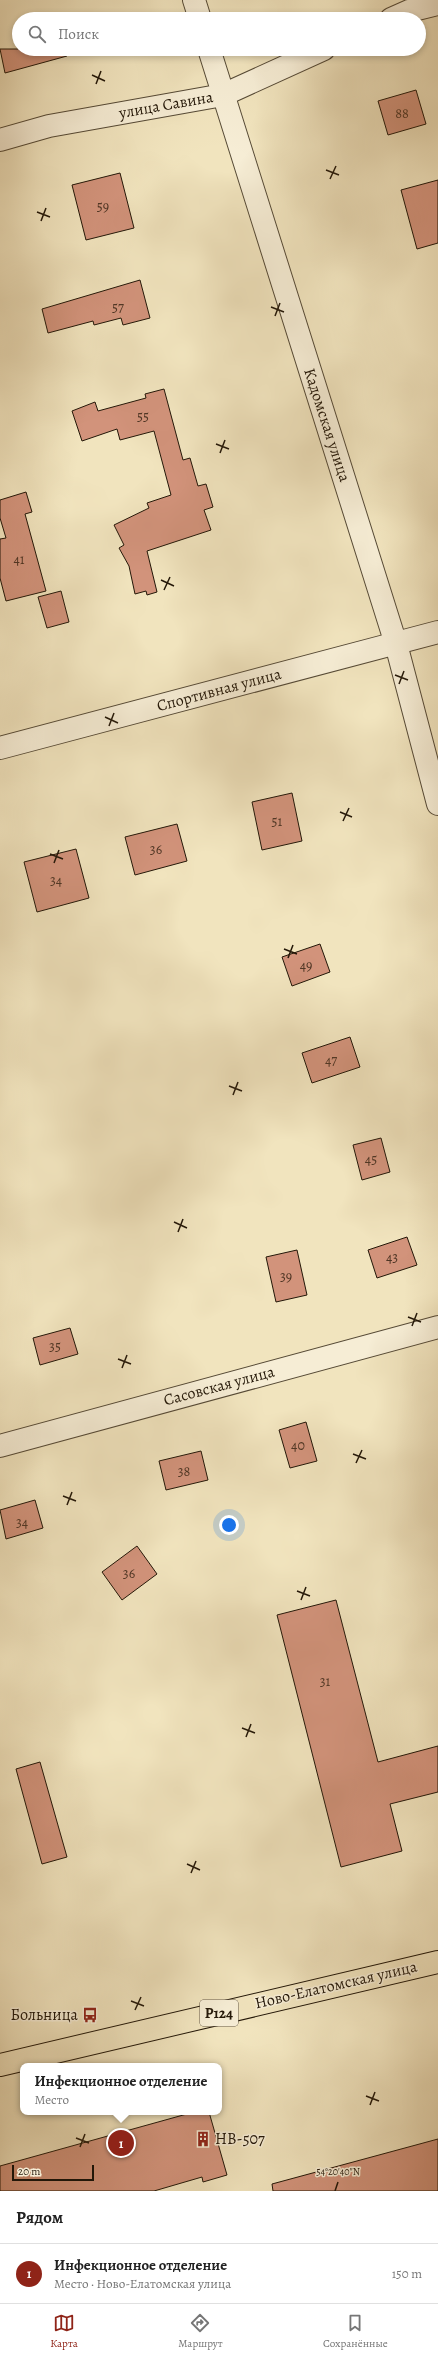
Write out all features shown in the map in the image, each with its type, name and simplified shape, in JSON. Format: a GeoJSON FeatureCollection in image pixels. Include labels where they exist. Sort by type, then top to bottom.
{"type":"FeatureCollection","features":[{"type":"Feature","properties":{"kind":"main road","name":"Ново-Елатомская улица"},"geometry":{"type":"LineString","coordinates":[[0,2066],[438,1962]]}},
{"type":"Feature","properties":{"kind":"street"},"geometry":{"type":"LineString","coordinates":[[194,0],[198,12]]}},
{"type":"Feature","properties":{"kind":"street"},"geometry":{"type":"LineString","coordinates":[[407,12],[438,4]]}},
{"type":"Feature","properties":{"kind":"street","name":"Кадомская улица"},"geometry":{"type":"LineString","coordinates":[[211,56],[396,644],[438,804]]}},
{"type":"Feature","properties":{"kind":"street","name":"улица Савина"},"geometry":{"type":"LineString","coordinates":[[0,140],[49,126],[223,95],[309,56]]}},
{"type":"Feature","properties":{"kind":"street","name":"Спортивная улица"},"geometry":{"type":"LineString","coordinates":[[0,748],[438,632]]}},
{"type":"Feature","properties":{"kind":"street","name":"Сасовская улица"},"geometry":{"type":"LineString","coordinates":[[0,1446],[438,1327]]}},
{"type":"Feature","properties":{"kind":"building"},"geometry":{"type":"Polygon","coordinates":[[[0,49],[12,49],[12,56],[67,56],[5,73],[0,49]]]}},
{"type":"Feature","properties":{"kind":"building"},"geometry":{"type":"Polygon","coordinates":[[[416,90],[426,124],[388,135],[378,101],[416,90]]]}},
{"type":"Feature","properties":{"kind":"building"},"geometry":{"type":"Polygon","coordinates":[[[120,173],[134,228],[86,240],[72,185],[120,173]]]}},
{"type":"Feature","properties":{"kind":"building"},"geometry":{"type":"Polygon","coordinates":[[[438,180],[438,243],[417,249],[401,190],[438,180]]]}},
{"type":"Feature","properties":{"kind":"building"},"geometry":{"type":"Polygon","coordinates":[[[140,280],[150,318],[123,325],[121,318],[94,325],[93,321],[48,333],[42,309],[140,280]]]}},
{"type":"Feature","properties":{"kind":"building"},"geometry":{"type":"Polygon","coordinates":[[[164,389],[183,460],[190,458],[198,486],[206,484],[213,507],[204,510],[211,530],[147,551],[157,592],[147,595],[146,591],[135,594],[129,566],[119,548],[124,545],[114,525],[149,508],[147,503],[171,495],[154,431],[120,440],[117,429],[82,441],[72,411],[95,402],[98,411],[146,398],[145,394],[164,389]]]}},
{"type":"Feature","properties":{"kind":"building"},"geometry":{"type":"Polygon","coordinates":[[[26,492],[32,512],[25,514],[46,591],[6,601],[0,578],[0,539],[6,538],[0,518],[0,500],[26,492]]]}},
{"type":"Feature","properties":{"kind":"building"},"geometry":{"type":"Polygon","coordinates":[[[61,591],[69,622],[47,628],[38,597],[61,591]]]}},
{"type":"Feature","properties":{"kind":"building"},"geometry":{"type":"Polygon","coordinates":[[[292,793],[302,841],[262,850],[252,802],[292,793]]]}},
{"type":"Feature","properties":{"kind":"building"},"geometry":{"type":"Polygon","coordinates":[[[177,824],[187,861],[135,875],[125,837],[177,824]]]}},
{"type":"Feature","properties":{"kind":"building"},"geometry":{"type":"Polygon","coordinates":[[[76,849],[89,898],[37,912],[24,862],[76,849]]]}},
{"type":"Feature","properties":{"kind":"building"},"geometry":{"type":"Polygon","coordinates":[[[320,944],[330,972],[292,986],[282,957],[320,944]]]}},
{"type":"Feature","properties":{"kind":"building"},"geometry":{"type":"Polygon","coordinates":[[[350,1037],[360,1067],[312,1083],[302,1053],[350,1037]]]}},
{"type":"Feature","properties":{"kind":"building"},"geometry":{"type":"Polygon","coordinates":[[[381,1138],[390,1172],[362,1180],[353,1145],[381,1138]]]}},
{"type":"Feature","properties":{"kind":"building"},"geometry":{"type":"Polygon","coordinates":[[[407,1237],[417,1265],[377,1278],[368,1250],[407,1237]]]}},
{"type":"Feature","properties":{"kind":"building"},"geometry":{"type":"Polygon","coordinates":[[[297,1250],[307,1295],[276,1302],[266,1257],[297,1250]]]}},
{"type":"Feature","properties":{"kind":"building"},"geometry":{"type":"Polygon","coordinates":[[[70,1328],[78,1354],[40,1365],[33,1338],[70,1328]]]}},
{"type":"Feature","properties":{"kind":"building"},"geometry":{"type":"Polygon","coordinates":[[[306,1422],[317,1461],[290,1468],[279,1430],[306,1422]]]}},
{"type":"Feature","properties":{"kind":"building"},"geometry":{"type":"Polygon","coordinates":[[[201,1451],[208,1480],[166,1490],[159,1461],[201,1451]]]}},
{"type":"Feature","properties":{"kind":"building"},"geometry":{"type":"Polygon","coordinates":[[[35,1500],[43,1528],[6,1539],[0,1510],[35,1500]]]}},
{"type":"Feature","properties":{"kind":"building"},"geometry":{"type":"Polygon","coordinates":[[[137,1546],[157,1574],[122,1600],[102,1572],[137,1546]]]}},
{"type":"Feature","properties":{"kind":"building"},"geometry":{"type":"Polygon","coordinates":[[[336,1600],[378,1762],[438,1746],[438,1792],[390,1804],[402,1851],[341,1867],[277,1615],[336,1600]]]}},
{"type":"Feature","properties":{"kind":"building"},"geometry":{"type":"Polygon","coordinates":[[[40,1762],[67,1857],[42,1864],[16,1769],[40,1762]]]}},
{"type":"Feature","properties":{"kind":"building"},"geometry":{"type":"Polygon","coordinates":[[[183,2115],[210,2115],[227,2175],[203,2182],[202,2177],[154,2191],[0,2191],[0,2166],[183,2115]]]}},
{"type":"Feature","properties":{"kind":"building"},"geometry":{"type":"Polygon","coordinates":[[[438,2139],[438,2191],[273,2191],[272,2184],[438,2139]]]}},
{"type":"Feature","properties":{"kind":"place","name":"Больница"},"geometry":{"type":"Point","coordinates":[90,2015]}},
{"type":"Feature","properties":{"kind":"place","name":"НВ-507"},"geometry":{"type":"Point","coordinates":[203,2139]}},
{"type":"Feature","properties":{"kind":"place","name":"Инфекционное отделение"},"geometry":{"type":"Point","coordinates":[121,2143]}}]}
